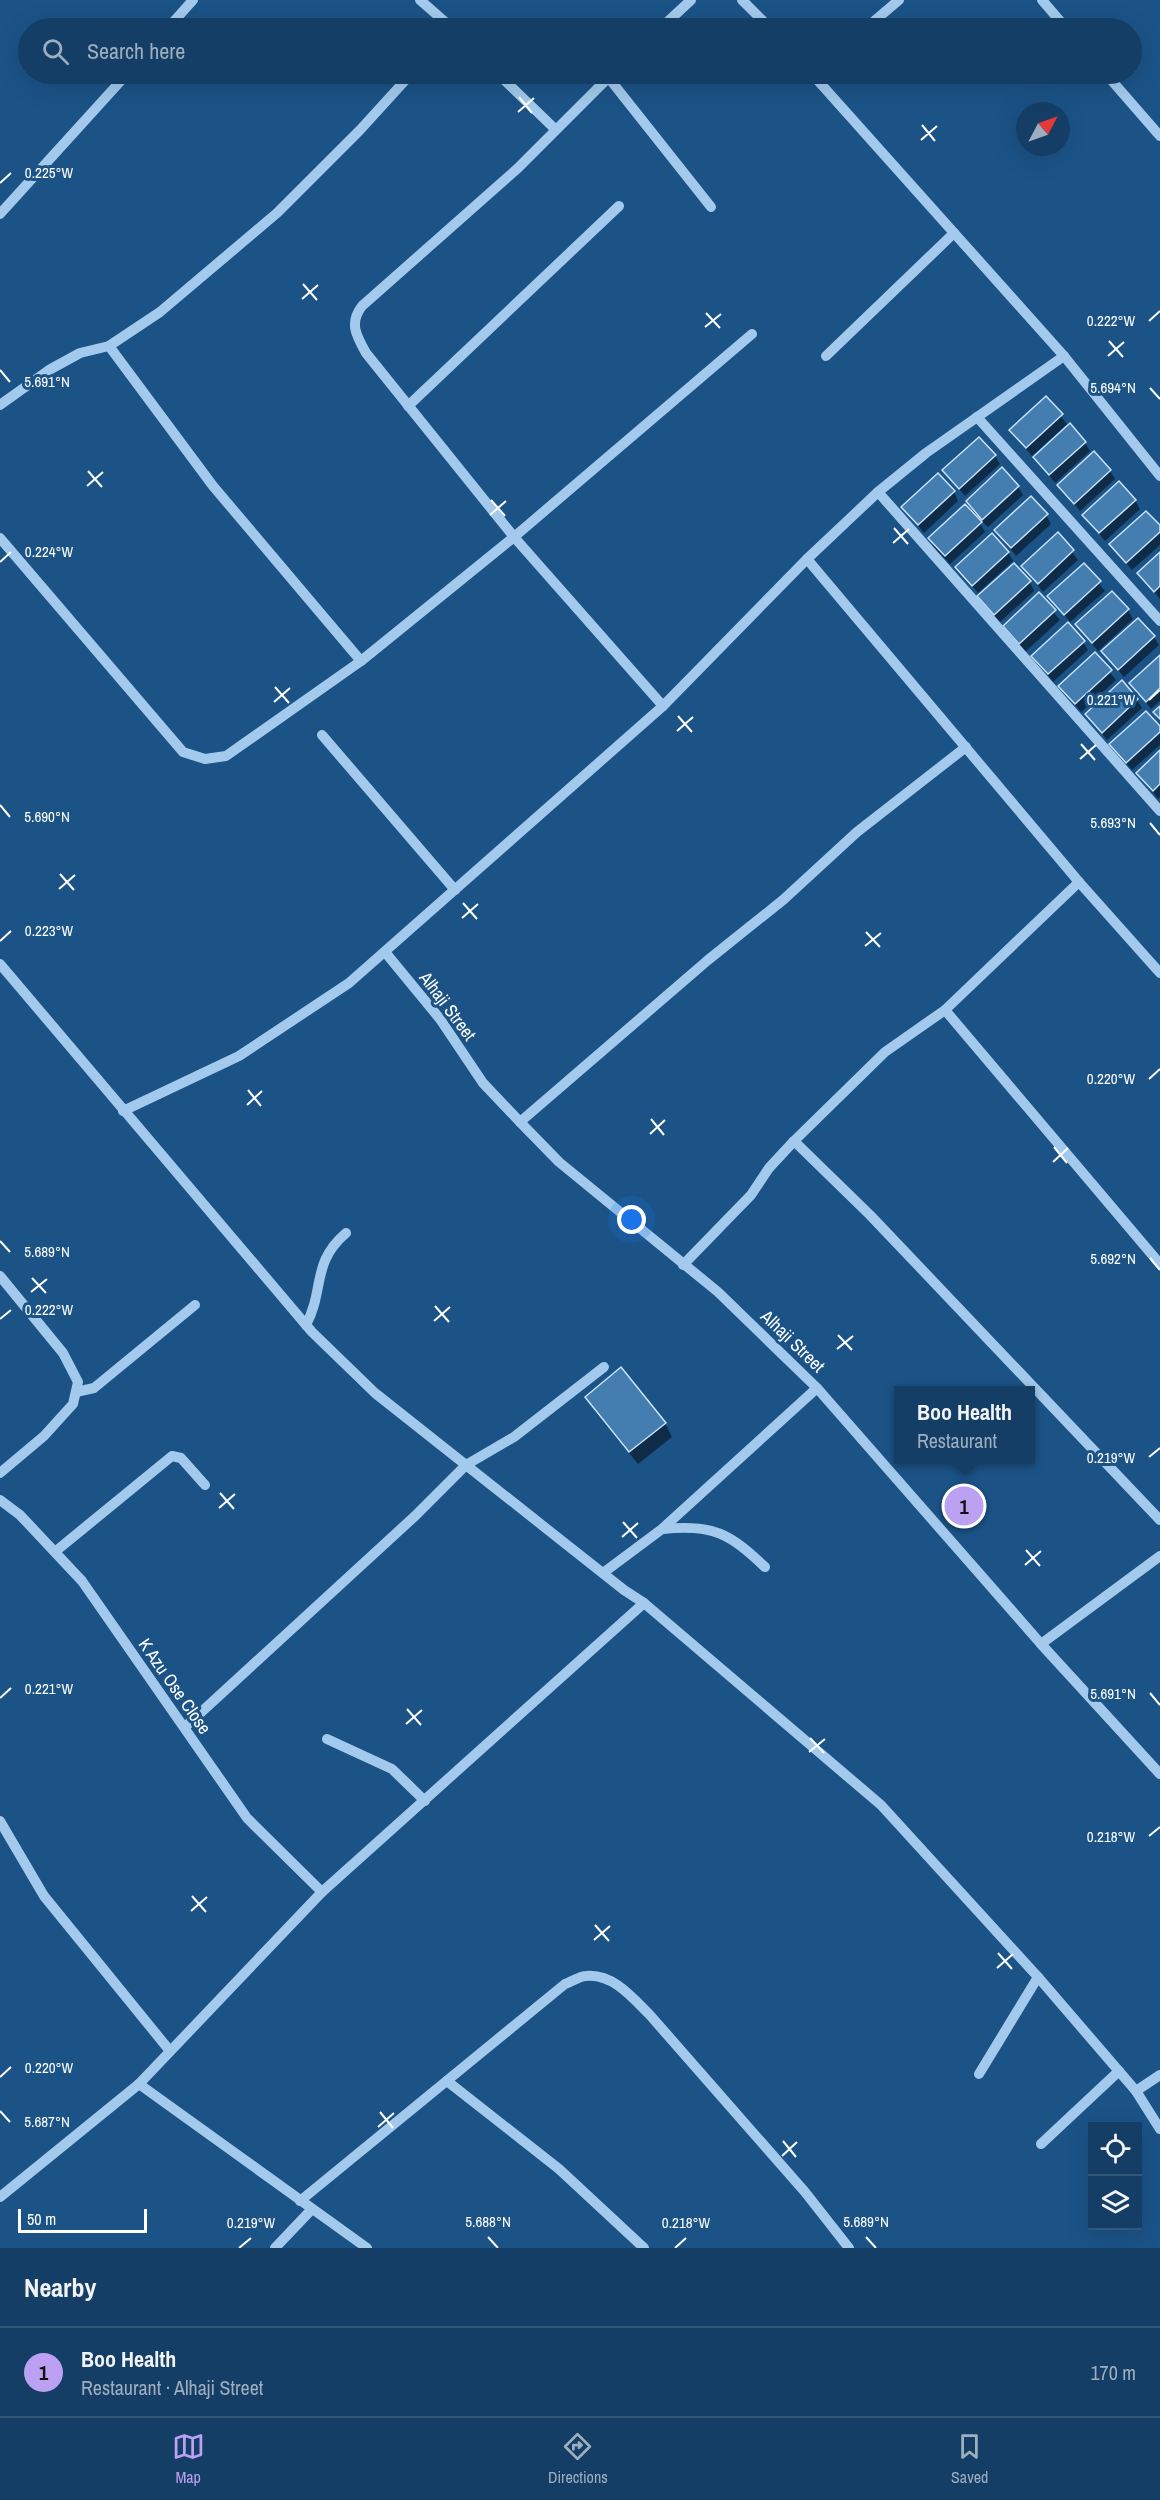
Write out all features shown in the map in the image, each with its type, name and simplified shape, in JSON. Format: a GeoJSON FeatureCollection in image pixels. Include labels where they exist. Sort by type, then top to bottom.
{"type":"FeatureCollection","features":[{"type":"Feature","properties":{"kind":"street"},"geometry":{"type":"LineString","coordinates":[[177,18],[193,0]]}},
{"type":"Feature","properties":{"kind":"street"},"geometry":{"type":"LineString","coordinates":[[420,0],[441,18]]}},
{"type":"Feature","properties":{"kind":"street"},"geometry":{"type":"LineString","coordinates":[[672,18],[691,0]]}},
{"type":"Feature","properties":{"kind":"street"},"geometry":{"type":"LineString","coordinates":[[742,0],[760,18]]}},
{"type":"Feature","properties":{"kind":"street"},"geometry":{"type":"LineString","coordinates":[[878,18],[899,0]]}},
{"type":"Feature","properties":{"kind":"street"},"geometry":{"type":"LineString","coordinates":[[1042,0],[1057,18]]}},
{"type":"Feature","properties":{"kind":"street"},"geometry":{"type":"LineString","coordinates":[[0,214],[118,84]]}},
{"type":"Feature","properties":{"kind":"street"},"geometry":{"type":"LineString","coordinates":[[0,405],[49,370],[80,353],[109,346],[159,312],[277,213],[360,130],[402,84]]}},
{"type":"Feature","properties":{"kind":"street"},"geometry":{"type":"LineString","coordinates":[[508,84],[555,129]]}},
{"type":"Feature","properties":{"kind":"street"},"geometry":{"type":"LineString","coordinates":[[601,84],[518,168],[362,306],[356,314],[353,325],[366,353],[514,537],[663,706]]}},
{"type":"Feature","properties":{"kind":"street"},"geometry":{"type":"LineString","coordinates":[[617,84],[711,207]]}},
{"type":"Feature","properties":{"kind":"street"},"geometry":{"type":"LineString","coordinates":[[822,84],[1064,356],[1160,476]]}},
{"type":"Feature","properties":{"kind":"street"},"geometry":{"type":"LineString","coordinates":[[1115,84],[1160,136]]}},
{"type":"Feature","properties":{"kind":"street"},"geometry":{"type":"LineString","coordinates":[[408,405],[619,206]]}},
{"type":"Feature","properties":{"kind":"street"},"geometry":{"type":"LineString","coordinates":[[826,356],[954,233]]}},
{"type":"Feature","properties":{"kind":"street"},"geometry":{"type":"LineString","coordinates":[[0,538],[183,752],[205,759],[226,756],[361,661],[514,537],[752,334]]}},
{"type":"Feature","properties":{"kind":"street"},"geometry":{"type":"LineString","coordinates":[[109,346],[213,486],[361,661]]}},
{"type":"Feature","properties":{"kind":"street"},"geometry":{"type":"LineString","coordinates":[[123,1111],[239,1056],[349,983],[663,706],[807,559],[878,492],[926,453],[1064,356]]}},
{"type":"Feature","properties":{"kind":"street"},"geometry":{"type":"LineString","coordinates":[[977,417],[1160,621]]}},
{"type":"Feature","properties":{"kind":"street"},"geometry":{"type":"LineString","coordinates":[[878,492],[1160,811]]}},
{"type":"Feature","properties":{"kind":"street"},"geometry":{"type":"LineString","coordinates":[[807,559],[1079,882],[1160,973]]}},
{"type":"Feature","properties":{"kind":"street"},"geometry":{"type":"LineString","coordinates":[[321,735],[455,890]]}},
{"type":"Feature","properties":{"kind":"street"},"geometry":{"type":"LineString","coordinates":[[520,1122],[708,960],[783,900],[857,832],[966,747]]}},
{"type":"Feature","properties":{"kind":"street"},"geometry":{"type":"LineString","coordinates":[[683,1265],[751,1195],[770,1168],[794,1141],[885,1052],[945,1010],[1079,882]]}},
{"type":"Feature","properties":{"kind":"street","name":"Alhaji Street"},"geometry":{"type":"LineString","coordinates":[[385,952],[440,1019],[483,1083],[559,1162],[718,1292],[817,1388],[1041,1644],[1160,1774]]}},
{"type":"Feature","properties":{"kind":"street"},"geometry":{"type":"LineString","coordinates":[[0,964],[306,1325],[375,1394],[644,1603],[881,1805],[1038,1977],[1119,2071],[1136,2091],[1160,2129]]}},
{"type":"Feature","properties":{"kind":"street"},"geometry":{"type":"LineString","coordinates":[[945,1010],[1160,1264]]}},
{"type":"Feature","properties":{"kind":"street"},"geometry":{"type":"LineString","coordinates":[[794,1141],[870,1215],[1033,1386]]}},
{"type":"Feature","properties":{"kind":"street"},"geometry":{"type":"LineString","coordinates":[[306,1325],[314,1310],[324,1258],[334,1243],[346,1233]]}},
{"type":"Feature","properties":{"kind":"street"},"geometry":{"type":"LineString","coordinates":[[0,1276],[63,1353],[78,1382],[73,1404],[44,1436],[0,1473]]}},
{"type":"Feature","properties":{"kind":"street"},"geometry":{"type":"LineString","coordinates":[[76,1392],[94,1388],[195,1305]]}},
{"type":"Feature","properties":{"kind":"street"},"geometry":{"type":"LineString","coordinates":[[185,1727],[415,1516],[466,1465],[514,1437],[604,1367]]}},
{"type":"Feature","properties":{"kind":"street"},"geometry":{"type":"LineString","coordinates":[[603,1573],[662,1529],[817,1388]]}},
{"type":"Feature","properties":{"kind":"street"},"geometry":{"type":"LineString","coordinates":[[1035,1389],[1160,1520]]}},
{"type":"Feature","properties":{"kind":"street"},"geometry":{"type":"LineString","coordinates":[[56,1551],[172,1456],[181,1458],[205,1485]]}},
{"type":"Feature","properties":{"kind":"street","name":"K Azu Ose Close"},"geometry":{"type":"LineString","coordinates":[[0,1500],[20,1515],[82,1581],[247,1818],[322,1892]]}},
{"type":"Feature","properties":{"kind":"street"},"geometry":{"type":"LineString","coordinates":[[662,1529],[687,1527],[717,1531],[742,1545],[765,1567]]}},
{"type":"Feature","properties":{"kind":"street"},"geometry":{"type":"LineString","coordinates":[[1041,1644],[1160,1556]]}},
{"type":"Feature","properties":{"kind":"street"},"geometry":{"type":"LineString","coordinates":[[0,2197],[139,2084],[322,1892],[644,1603]]}},
{"type":"Feature","properties":{"kind":"street"},"geometry":{"type":"LineString","coordinates":[[327,1739],[392,1769],[425,1801]]}},
{"type":"Feature","properties":{"kind":"street"},"geometry":{"type":"LineString","coordinates":[[2,1828],[44,1896],[170,2051]]}},
{"type":"Feature","properties":{"kind":"street"},"geometry":{"type":"LineString","coordinates":[[300,2201],[565,1984],[586,1976],[605,1978],[624,1989],[649,2014],[805,2192],[849,2248]]}},
{"type":"Feature","properties":{"kind":"street"},"geometry":{"type":"LineString","coordinates":[[979,2074],[1038,1977]]}},
{"type":"Feature","properties":{"kind":"street"},"geometry":{"type":"LineString","coordinates":[[1041,2144],[1119,2071]]}},
{"type":"Feature","properties":{"kind":"street"},"geometry":{"type":"LineString","coordinates":[[1136,2091],[1160,2075]]}},
{"type":"Feature","properties":{"kind":"street"},"geometry":{"type":"LineString","coordinates":[[447,2081],[559,2169],[644,2248]]}},
{"type":"Feature","properties":{"kind":"street"},"geometry":{"type":"LineString","coordinates":[[139,2084],[363,2247]]}},
{"type":"Feature","properties":{"kind":"street"},"geometry":{"type":"LineString","coordinates":[[275,2248],[312,2209]]}},
{"type":"Feature","properties":{"kind":"building"},"geometry":{"type":"Polygon","coordinates":[[[1046,396],[1063,414],[1026,448],[1009,430],[1046,396]]]}},
{"type":"Feature","properties":{"kind":"building"},"geometry":{"type":"Polygon","coordinates":[[[1070,423],[1086,442],[1049,475],[1033,457],[1070,423]]]}},
{"type":"Feature","properties":{"kind":"building"},"geometry":{"type":"Polygon","coordinates":[[[979,437],[996,455],[959,489],[942,470],[979,437]]]}},
{"type":"Feature","properties":{"kind":"building"},"geometry":{"type":"Polygon","coordinates":[[[1094,451],[1111,470],[1074,504],[1057,485],[1094,451]]]}},
{"type":"Feature","properties":{"kind":"building"},"geometry":{"type":"Polygon","coordinates":[[[1002,467],[1019,486],[982,520],[966,501],[1002,467]]]}},
{"type":"Feature","properties":{"kind":"building"},"geometry":{"type":"Polygon","coordinates":[[[938,473],[955,491],[918,525],[901,507],[938,473]]]}},
{"type":"Feature","properties":{"kind":"building"},"geometry":{"type":"Polygon","coordinates":[[[1119,481],[1136,500],[1099,533],[1082,515],[1119,481]]]}},
{"type":"Feature","properties":{"kind":"building"},"geometry":{"type":"Polygon","coordinates":[[[1031,496],[1048,514],[1011,548],[994,530],[1031,496]]]}},
{"type":"Feature","properties":{"kind":"building"},"geometry":{"type":"Polygon","coordinates":[[[965,504],[982,522],[945,556],[928,538],[965,504]]]}},
{"type":"Feature","properties":{"kind":"building"},"geometry":{"type":"Polygon","coordinates":[[[1146,511],[1160,525],[1160,532],[1126,563],[1109,544],[1146,511]]]}},
{"type":"Feature","properties":{"kind":"building"},"geometry":{"type":"Polygon","coordinates":[[[1058,532],[1074,550],[1038,584],[1021,566],[1058,532]]]}},
{"type":"Feature","properties":{"kind":"building"},"geometry":{"type":"Polygon","coordinates":[[[992,533],[1009,552],[972,586],[955,567],[992,533]]]}},
{"type":"Feature","properties":{"kind":"building"},"geometry":{"type":"Polygon","coordinates":[[[1160,552],[1160,586],[1154,592],[1137,573],[1160,552]]]}},
{"type":"Feature","properties":{"kind":"building"},"geometry":{"type":"Polygon","coordinates":[[[1014,563],[1031,581],[994,615],[977,596],[1014,563]]]}},
{"type":"Feature","properties":{"kind":"building"},"geometry":{"type":"Polygon","coordinates":[[[1084,563],[1101,581],[1064,615],[1047,596],[1084,563]]]}},
{"type":"Feature","properties":{"kind":"building"},"geometry":{"type":"Polygon","coordinates":[[[1112,591],[1129,609],[1092,643],[1075,624],[1112,591]]]}},
{"type":"Feature","properties":{"kind":"building"},"geometry":{"type":"Polygon","coordinates":[[[1039,592],[1056,610],[1019,644],[1003,626],[1039,592]]]}},
{"type":"Feature","properties":{"kind":"building"},"geometry":{"type":"Polygon","coordinates":[[[1138,618],[1155,636],[1118,670],[1101,651],[1138,618]]]}},
{"type":"Feature","properties":{"kind":"building"},"geometry":{"type":"Polygon","coordinates":[[[1068,622],[1085,641],[1048,674],[1031,656],[1068,622]]]}},
{"type":"Feature","properties":{"kind":"building"},"geometry":{"type":"Polygon","coordinates":[[[1095,652],[1112,670],[1075,704],[1058,686],[1095,652]]]}},
{"type":"Feature","properties":{"kind":"building"},"geometry":{"type":"Polygon","coordinates":[[[1160,655],[1160,688],[1146,702],[1129,683],[1160,655]]]}},
{"type":"Feature","properties":{"kind":"building"},"geometry":{"type":"Polygon","coordinates":[[[1122,680],[1138,699],[1102,733],[1085,714],[1122,680]]]}},
{"type":"Feature","properties":{"kind":"building"},"geometry":{"type":"Polygon","coordinates":[[[1160,706],[1160,719],[1153,712],[1160,706]]]}},
{"type":"Feature","properties":{"kind":"building"},"geometry":{"type":"Polygon","coordinates":[[[1146,711],[1160,726],[1160,732],[1126,763],[1109,744],[1146,711]]]}},
{"type":"Feature","properties":{"kind":"building"},"geometry":{"type":"Polygon","coordinates":[[[1160,750],[1160,784],[1153,791],[1136,773],[1160,750]]]}},
{"type":"Feature","properties":{"kind":"building"},"geometry":{"type":"Polygon","coordinates":[[[621,1367],[666,1423],[629,1452],[585,1397],[621,1367]]]}},
{"type":"Feature","properties":{"kind":"place","name":"Boo Health"},"geometry":{"type":"Point","coordinates":[964,1506]}}]}
